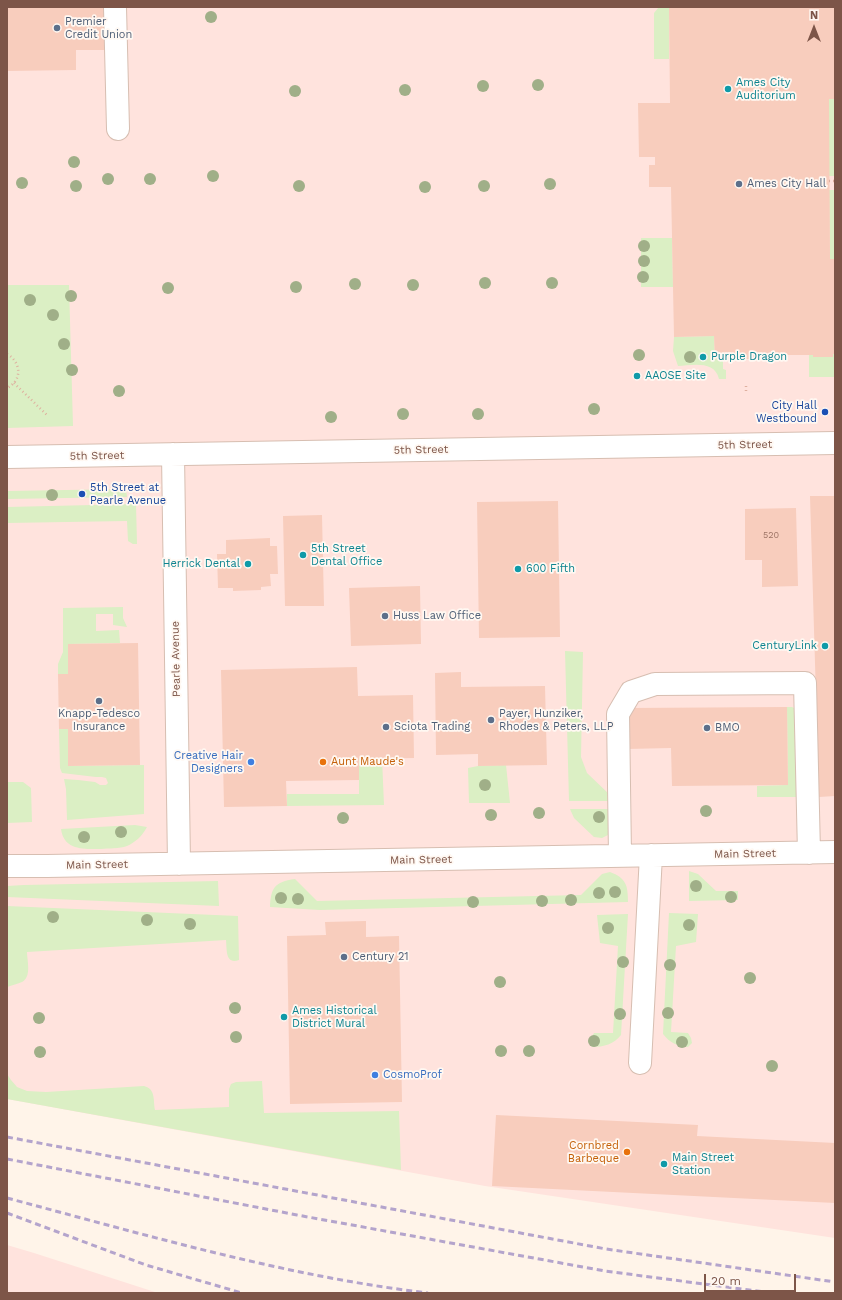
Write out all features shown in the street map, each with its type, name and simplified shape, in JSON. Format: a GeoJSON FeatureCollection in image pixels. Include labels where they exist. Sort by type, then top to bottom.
{"type":"FeatureCollection","features":[{"type":"Feature","properties":{"kind":"street"},"geometry":{"type":"LineString","coordinates":[[115,7],[118,129]]}},
{"type":"Feature","properties":{"kind":"street","name":"5th Street"},"geometry":{"type":"LineString","coordinates":[[7,457],[835,443]]}},
{"type":"Feature","properties":{"kind":"street","name":"Pearle Avenue"},"geometry":{"type":"LineString","coordinates":[[173,454],[179,864]]}},
{"type":"Feature","properties":{"kind":"street"},"geometry":{"type":"LineString","coordinates":[[620,856],[618,714],[632,692],[655,684],[805,683],[809,852]]}},
{"type":"Feature","properties":{"kind":"street","name":"Main Street"},"geometry":{"type":"LineString","coordinates":[[7,866],[835,852]]}},
{"type":"Feature","properties":{"kind":"street"},"geometry":{"type":"LineString","coordinates":[[640,1063],[651,855]]}},
{"type":"Feature","properties":{"kind":"path"},"geometry":{"type":"LineString","coordinates":[[829,181],[835,181]]}},
{"type":"Feature","properties":{"kind":"path"},"geometry":{"type":"LineString","coordinates":[[7,354],[16,360],[18,366],[18,378],[7,388]]}},
{"type":"Feature","properties":{"kind":"path"},"geometry":{"type":"LineString","coordinates":[[14,383],[48,416]]}},
{"type":"Feature","properties":{"kind":"path"},"geometry":{"type":"LineString","coordinates":[[746,386],[746,394]]}},
{"type":"Feature","properties":{"kind":"shaded area"},"geometry":{"type":"Polygon","coordinates":[[[7,7],[835,7],[835,1238],[485,1186],[7,1099],[7,7]]]}},
{"type":"Feature","properties":{"kind":"shaded area"},"geometry":{"type":"Polygon","coordinates":[[[7,1245],[34,1253],[158,1293],[7,1293],[7,1245]]]}},
{"type":"Feature","properties":{"kind":"green space"},"geometry":{"type":"Polygon","coordinates":[[[659,7],[669,7],[669,59],[654,59],[654,13],[659,7]]]}},
{"type":"Feature","properties":{"kind":"green space"},"geometry":{"type":"Polygon","coordinates":[[[829,99],[835,99],[835,176],[829,176],[829,99]]]}},
{"type":"Feature","properties":{"kind":"green space"},"geometry":{"type":"Polygon","coordinates":[[[829,190],[835,190],[835,259],[830,259],[829,190]]]}},
{"type":"Feature","properties":{"kind":"green space"},"geometry":{"type":"Polygon","coordinates":[[[641,238],[672,238],[673,287],[641,287],[641,238]]]}},
{"type":"Feature","properties":{"kind":"green space"},"geometry":{"type":"Polygon","coordinates":[[[7,285],[69,285],[73,426],[7,428],[7,285]]]}},
{"type":"Feature","properties":{"kind":"green space"},"geometry":{"type":"Polygon","coordinates":[[[714,336],[715,359],[723,359],[723,369],[726,370],[726,379],[719,379],[717,373],[708,366],[678,366],[673,351],[674,337],[714,336]]]}},
{"type":"Feature","properties":{"kind":"green space"},"geometry":{"type":"Polygon","coordinates":[[[833,354],[835,354],[835,377],[809,377],[809,355],[813,355],[814,357],[833,357],[833,354]]]}},
{"type":"Feature","properties":{"kind":"green space"},"geometry":{"type":"Polygon","coordinates":[[[126,489],[127,497],[7,499],[7,491],[126,489]]]}},
{"type":"Feature","properties":{"kind":"green space"},"geometry":{"type":"Polygon","coordinates":[[[136,504],[137,544],[133,544],[128,541],[127,521],[7,523],[7,507],[136,504]]]}},
{"type":"Feature","properties":{"kind":"green space"},"geometry":{"type":"Polygon","coordinates":[[[123,607],[123,618],[127,627],[113,625],[113,614],[96,614],[96,631],[119,630],[120,643],[68,644],[68,674],[58,674],[58,664],[63,652],[63,608],[123,607]]]}},
{"type":"Feature","properties":{"kind":"green space"},"geometry":{"type":"Polygon","coordinates":[[[565,651],[583,652],[581,757],[587,773],[610,795],[612,801],[569,801],[565,651]]]}},
{"type":"Feature","properties":{"kind":"green space"},"geometry":{"type":"Polygon","coordinates":[[[787,707],[796,709],[799,797],[757,797],[757,786],[788,785],[787,707]]]}},
{"type":"Feature","properties":{"kind":"green space"},"geometry":{"type":"Polygon","coordinates":[[[59,729],[68,729],[69,766],[144,765],[144,814],[67,820],[66,789],[64,779],[95,782],[100,785],[106,785],[108,783],[106,778],[102,777],[62,773],[60,768],[59,729]]]}},
{"type":"Feature","properties":{"kind":"green space"},"geometry":{"type":"Polygon","coordinates":[[[382,758],[384,805],[287,806],[287,794],[359,794],[359,759],[382,758]]]}},
{"type":"Feature","properties":{"kind":"green space"},"geometry":{"type":"Polygon","coordinates":[[[506,765],[510,803],[469,803],[468,768],[478,766],[506,765]]]}},
{"type":"Feature","properties":{"kind":"green space"},"geometry":{"type":"Polygon","coordinates":[[[7,782],[23,782],[31,788],[32,822],[7,823],[7,782]]]}},
{"type":"Feature","properties":{"kind":"green space"},"geometry":{"type":"Polygon","coordinates":[[[570,809],[612,809],[612,827],[608,835],[602,838],[594,837],[574,818],[570,809]]]}},
{"type":"Feature","properties":{"kind":"green space"},"geometry":{"type":"Polygon","coordinates":[[[135,825],[147,827],[136,841],[121,848],[88,849],[76,847],[66,841],[61,829],[135,825]]]}},
{"type":"Feature","properties":{"kind":"green space"},"geometry":{"type":"Polygon","coordinates":[[[689,871],[698,874],[716,891],[738,891],[738,900],[689,901],[689,871]]]}},
{"type":"Feature","properties":{"kind":"green space"},"geometry":{"type":"Polygon","coordinates":[[[610,872],[620,877],[625,883],[627,887],[628,902],[320,910],[270,907],[271,895],[275,887],[282,882],[295,879],[317,901],[581,895],[602,874],[610,872]]]}},
{"type":"Feature","properties":{"kind":"green space"},"geometry":{"type":"Polygon","coordinates":[[[218,881],[219,906],[7,897],[7,886],[218,881]]]}},
{"type":"Feature","properties":{"kind":"green space"},"geometry":{"type":"Polygon","coordinates":[[[7,906],[238,916],[239,960],[234,961],[229,958],[226,940],[27,952],[28,972],[25,980],[7,987],[7,906]]]}},
{"type":"Feature","properties":{"kind":"green space"},"geometry":{"type":"Polygon","coordinates":[[[669,913],[698,914],[696,942],[676,946],[671,1032],[688,1033],[692,1043],[688,1047],[674,1044],[663,1034],[669,913]]]}},
{"type":"Feature","properties":{"kind":"green space"},"geometry":{"type":"Polygon","coordinates":[[[628,914],[621,1035],[615,1041],[608,1044],[592,1047],[589,1041],[594,1033],[613,1033],[618,946],[600,943],[597,915],[628,914]]]}},
{"type":"Feature","properties":{"kind":"green space"},"geometry":{"type":"Polygon","coordinates":[[[7,1074],[17,1087],[27,1091],[46,1092],[144,1086],[148,1087],[152,1092],[155,1110],[229,1107],[229,1089],[231,1084],[236,1082],[262,1081],[264,1113],[399,1111],[401,1170],[7,1099],[7,1074]]]}},
{"type":"Feature","properties":{"kind":"building","name":"Premier Credit Union"},"geometry":{"type":"Polygon","coordinates":[[[7,7],[106,7],[107,50],[76,50],[76,70],[7,71],[7,7]]]}},
{"type":"Feature","properties":{"kind":"building","name":"Ames City Hall"},"geometry":{"type":"Polygon","coordinates":[[[669,7],[835,7],[835,99],[829,99],[830,259],[835,259],[835,354],[833,354],[833,357],[813,357],[813,355],[776,355],[776,358],[768,359],[715,359],[714,336],[674,337],[671,187],[649,187],[649,165],[655,165],[655,157],[639,157],[638,103],[670,103],[669,7]]]}},
{"type":"Feature","properties":{"kind":"building","name":"CenturyLink"},"geometry":{"type":"Polygon","coordinates":[[[810,496],[835,496],[835,796],[819,797],[810,496]]]}},
{"type":"Feature","properties":{"kind":"building","name":"600 Fifth"},"geometry":{"type":"Polygon","coordinates":[[[558,501],[560,637],[479,638],[477,502],[558,501]]]}},
{"type":"Feature","properties":{"kind":"building"},"geometry":{"type":"Polygon","coordinates":[[[796,508],[798,586],[762,587],[762,560],[745,560],[745,509],[796,508]]]}},
{"type":"Feature","properties":{"kind":"building","name":"5th Street Dental Office"},"geometry":{"type":"Polygon","coordinates":[[[322,515],[324,606],[285,606],[283,516],[322,515]]]}},
{"type":"Feature","properties":{"kind":"building","name":"Herrick Dental"},"geometry":{"type":"Polygon","coordinates":[[[270,538],[270,546],[277,546],[278,574],[270,574],[271,586],[261,587],[261,590],[233,591],[233,588],[218,588],[217,554],[226,554],[226,540],[270,538]]]}},
{"type":"Feature","properties":{"kind":"building","name":"Huss Law Office"},"geometry":{"type":"Polygon","coordinates":[[[420,586],[421,644],[351,646],[349,588],[420,586]]]}},
{"type":"Feature","properties":{"kind":"building","name":"Knapp-Tedesco Insurance"},"geometry":{"type":"Polygon","coordinates":[[[138,643],[140,765],[68,766],[68,729],[59,729],[58,674],[68,674],[68,644],[138,643]]]}},
{"type":"Feature","properties":{"kind":"building"},"geometry":{"type":"Polygon","coordinates":[[[357,667],[358,696],[413,695],[414,758],[359,759],[359,780],[286,781],[287,806],[224,807],[221,670],[357,667]]]}},
{"type":"Feature","properties":{"kind":"building","name":"Payer, Hunziker, Rhodes & Peters, LLP"},"geometry":{"type":"Polygon","coordinates":[[[461,672],[461,687],[545,686],[547,765],[478,766],[478,754],[436,755],[435,673],[461,672]]]}},
{"type":"Feature","properties":{"kind":"building","name":"BMO"},"geometry":{"type":"Polygon","coordinates":[[[787,707],[788,785],[672,786],[671,748],[627,749],[627,708],[787,707]]]}},
{"type":"Feature","properties":{"kind":"building"},"geometry":{"type":"Polygon","coordinates":[[[366,921],[366,937],[399,936],[402,1102],[290,1104],[287,936],[326,935],[325,922],[366,921]]]}},
{"type":"Feature","properties":{"kind":"building","name":"Main Street Station"},"geometry":{"type":"Polygon","coordinates":[[[496,1115],[698,1125],[697,1136],[835,1143],[835,1203],[492,1186],[496,1115]]]}},
{"type":"Feature","properties":{"kind":"railway"},"geometry":{"type":"LineString","coordinates":[[7,1137],[606,1249],[835,1282]]}},
{"type":"Feature","properties":{"kind":"railway"},"geometry":{"type":"LineString","coordinates":[[7,1159],[297,1215],[605,1271],[772,1293]]}},
{"type":"Feature","properties":{"kind":"railway"},"geometry":{"type":"LineString","coordinates":[[7,1198],[164,1240],[269,1265],[375,1286],[428,1293]]}},
{"type":"Feature","properties":{"kind":"railway"},"geometry":{"type":"LineString","coordinates":[[7,1213],[146,1265],[242,1293]]}},
{"type":"Feature","properties":{"kind":"place","name":"Premier Credit Union"},"geometry":{"type":"Point","coordinates":[57,28]}},
{"type":"Feature","properties":{"kind":"place","name":"Ames City Auditorium"},"geometry":{"type":"Point","coordinates":[728,89]}},
{"type":"Feature","properties":{"kind":"place","name":"Ames City Hall"},"geometry":{"type":"Point","coordinates":[739,184]}},
{"type":"Feature","properties":{"kind":"place","name":"Purple Dragon"},"geometry":{"type":"Point","coordinates":[703,357]}},
{"type":"Feature","properties":{"kind":"place","name":"AAOSE Site"},"geometry":{"type":"Point","coordinates":[637,376]}},
{"type":"Feature","properties":{"kind":"place","name":"City Hall Westbound"},"geometry":{"type":"Point","coordinates":[825,412]}},
{"type":"Feature","properties":{"kind":"place","name":"5th Street at Pearle Avenue"},"geometry":{"type":"Point","coordinates":[82,494]}},
{"type":"Feature","properties":{"kind":"place","name":"5th Street Dental Office"},"geometry":{"type":"Point","coordinates":[303,555]}},
{"type":"Feature","properties":{"kind":"place","name":"Herrick Dental"},"geometry":{"type":"Point","coordinates":[248,564]}},
{"type":"Feature","properties":{"kind":"place","name":"600 Fifth"},"geometry":{"type":"Point","coordinates":[518,569]}},
{"type":"Feature","properties":{"kind":"place","name":"Huss Law Office"},"geometry":{"type":"Point","coordinates":[385,616]}},
{"type":"Feature","properties":{"kind":"place","name":"CenturyLink"},"geometry":{"type":"Point","coordinates":[825,646]}},
{"type":"Feature","properties":{"kind":"place","name":"Knapp-Tedesco Insurance"},"geometry":{"type":"Point","coordinates":[99,701]}},
{"type":"Feature","properties":{"kind":"place","name":"Payer, Hunziker, Rhodes & Peters, LLP"},"geometry":{"type":"Point","coordinates":[491,720]}},
{"type":"Feature","properties":{"kind":"place","name":"Sciota Trading"},"geometry":{"type":"Point","coordinates":[386,727]}},
{"type":"Feature","properties":{"kind":"place","name":"BMO"},"geometry":{"type":"Point","coordinates":[707,728]}},
{"type":"Feature","properties":{"kind":"place","name":"Creative Hair Designers"},"geometry":{"type":"Point","coordinates":[251,762]}},
{"type":"Feature","properties":{"kind":"place","name":"Aunt Maude's"},"geometry":{"type":"Point","coordinates":[323,762]}},
{"type":"Feature","properties":{"kind":"place","name":"Century 21"},"geometry":{"type":"Point","coordinates":[344,957]}},
{"type":"Feature","properties":{"kind":"place","name":"Ames Historical District Mural"},"geometry":{"type":"Point","coordinates":[284,1017]}},
{"type":"Feature","properties":{"kind":"place","name":"CosmoProf"},"geometry":{"type":"Point","coordinates":[375,1075]}},
{"type":"Feature","properties":{"kind":"place","name":"Cornbred Barbeque"},"geometry":{"type":"Point","coordinates":[627,1152]}},
{"type":"Feature","properties":{"kind":"place","name":"Main Street Station"},"geometry":{"type":"Point","coordinates":[664,1164]}}]}
